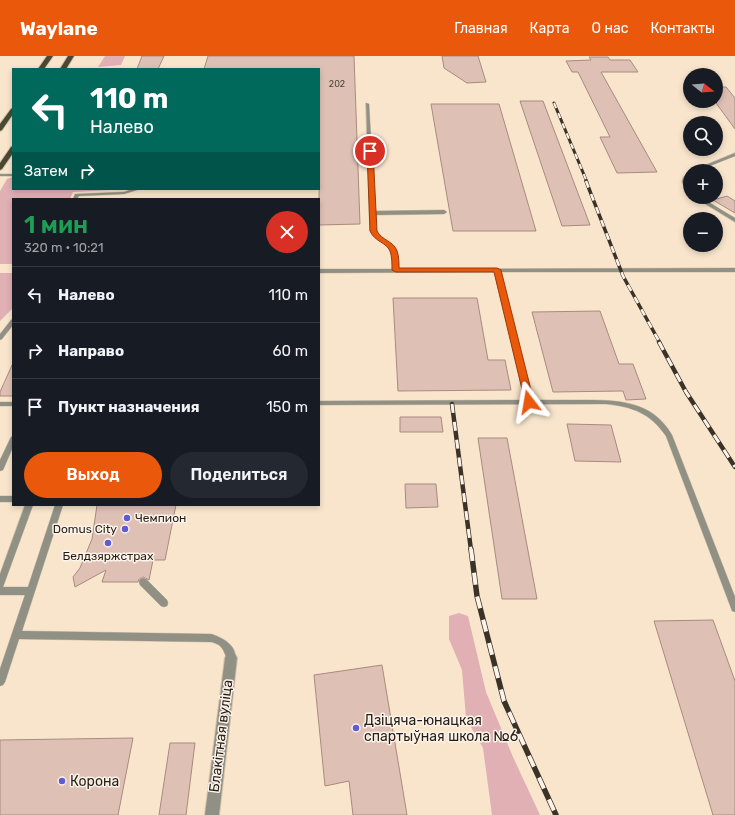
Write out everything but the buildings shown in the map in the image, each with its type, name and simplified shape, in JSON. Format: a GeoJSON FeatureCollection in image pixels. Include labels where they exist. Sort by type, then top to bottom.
{"type":"FeatureCollection","features":[{"type":"Feature","properties":{"kind":"main road"},"geometry":{"type":"LineString","coordinates":[[42,68],[50,56]]}},
{"type":"Feature","properties":{"kind":"main road"},"geometry":{"type":"LineString","coordinates":[[64,68],[71,56]]}},
{"type":"Feature","properties":{"kind":"main road"},"geometry":{"type":"LineString","coordinates":[[0,129],[12,111]]}},
{"type":"Feature","properties":{"kind":"main road"},"geometry":{"type":"LineString","coordinates":[[0,168],[12,150]]}},
{"type":"Feature","properties":{"kind":"street","name":"Блакітная вуліца"},"geometry":{"type":"LineString","coordinates":[[212,815],[231,658]]}},
{"type":"Feature","properties":{"kind":"lane"},"geometry":{"type":"LineString","coordinates":[[368,104],[374,234],[394,250],[396,270]]}},
{"type":"Feature","properties":{"kind":"lane"},"geometry":{"type":"LineString","coordinates":[[710,164],[735,154]]}},
{"type":"Feature","properties":{"kind":"lane"},"geometry":{"type":"LineString","coordinates":[[0,175],[12,175]]}},
{"type":"Feature","properties":{"kind":"lane"},"geometry":{"type":"LineString","coordinates":[[76,198],[77,195],[124,193],[134,190]]}},
{"type":"Feature","properties":{"kind":"lane"},"geometry":{"type":"LineString","coordinates":[[708,204],[735,220]]}},
{"type":"Feature","properties":{"kind":"lane"},"geometry":{"type":"LineString","coordinates":[[373,213],[444,212]]}},
{"type":"Feature","properties":{"kind":"lane"},"geometry":{"type":"LineString","coordinates":[[497,270],[529,402]]}},
{"type":"Feature","properties":{"kind":"lane"},"geometry":{"type":"LineString","coordinates":[[320,271],[735,270]]}},
{"type":"Feature","properties":{"kind":"lane"},"geometry":{"type":"LineString","coordinates":[[0,338],[12,322]]}},
{"type":"Feature","properties":{"kind":"lane"},"geometry":{"type":"LineString","coordinates":[[320,403],[618,403],[639,408],[658,420],[669,435],[735,608]]}},
{"type":"Feature","properties":{"kind":"lane"},"geometry":{"type":"LineString","coordinates":[[0,404],[12,404]]}},
{"type":"Feature","properties":{"kind":"lane"},"geometry":{"type":"LineString","coordinates":[[0,468],[12,441]]}},
{"type":"Feature","properties":{"kind":"lane"},"geometry":{"type":"LineString","coordinates":[[0,499],[12,499]]}},
{"type":"Feature","properties":{"kind":"lane"},"geometry":{"type":"LineString","coordinates":[[0,585],[29,506]]}},
{"type":"Feature","properties":{"kind":"lane"},"geometry":{"type":"LineString","coordinates":[[0,682],[59,506]]}},
{"type":"Feature","properties":{"kind":"lane"},"geometry":{"type":"LineString","coordinates":[[143,582],[164,603]]}},
{"type":"Feature","properties":{"kind":"lane"},"geometry":{"type":"LineString","coordinates":[[0,591],[31,591]]}},
{"type":"Feature","properties":{"kind":"lane"},"geometry":{"type":"LineString","coordinates":[[16,635],[211,638],[224,642],[230,652],[231,658]]}},
{"type":"Feature","properties":{"kind":"shaded area"},"geometry":{"type":"Polygon","coordinates":[[[105,56],[125,56],[121,65],[98,67],[105,56]]]}},
{"type":"Feature","properties":{"kind":"shaded area"},"geometry":{"type":"Polygon","coordinates":[[[12,177],[12,190],[110,190],[73,192],[70,198],[12,198],[12,264],[0,264],[0,191],[7,179],[12,177]]]}},
{"type":"Feature","properties":{"kind":"shaded area"},"geometry":{"type":"Polygon","coordinates":[[[0,273],[12,273],[12,309],[0,321],[0,273]]]}},
{"type":"Feature","properties":{"kind":"shaded area"},"geometry":{"type":"Polygon","coordinates":[[[459,613],[468,616],[486,692],[513,757],[540,815],[492,815],[483,748],[466,718],[462,670],[449,639],[449,616],[459,613]]]}},
{"type":"Feature","properties":{"kind":"railway"},"geometry":{"type":"LineString","coordinates":[[554,103],[587,182]]}},
{"type":"Feature","properties":{"kind":"railway"},"geometry":{"type":"LineString","coordinates":[[586,181],[623,276],[660,343]]}},
{"type":"Feature","properties":{"kind":"railway"},"geometry":{"type":"LineString","coordinates":[[659,342],[686,392],[735,467]]}},
{"type":"Feature","properties":{"kind":"railway"},"geometry":{"type":"LineString","coordinates":[[452,404],[471,550]]}},
{"type":"Feature","properties":{"kind":"railway"},"geometry":{"type":"LineString","coordinates":[[471,549],[477,596],[504,701],[556,815]]}},
{"type":"Feature","properties":{"kind":"place","name":"Чемпион"},"geometry":{"type":"Point","coordinates":[127,518]}},
{"type":"Feature","properties":{"kind":"place","name":"Domus City"},"geometry":{"type":"Point","coordinates":[125,529]}},
{"type":"Feature","properties":{"kind":"place","name":"Белдзяржстрах"},"geometry":{"type":"Point","coordinates":[108,543]}},
{"type":"Feature","properties":{"kind":"place","name":"Дзіцяча-юнацкая спартыўная школа №6"},"geometry":{"type":"Point","coordinates":[356,728]}},
{"type":"Feature","properties":{"kind":"place","name":"Корона"},"geometry":{"type":"Point","coordinates":[62,781]}},
{"type":"Feature","properties":{"kind":"route"},"geometry":{"type":"LineString","coordinates":[[370,151],[373,231],[376,236],[394,250],[396,270],[497,270],[529,402]]}}]}
